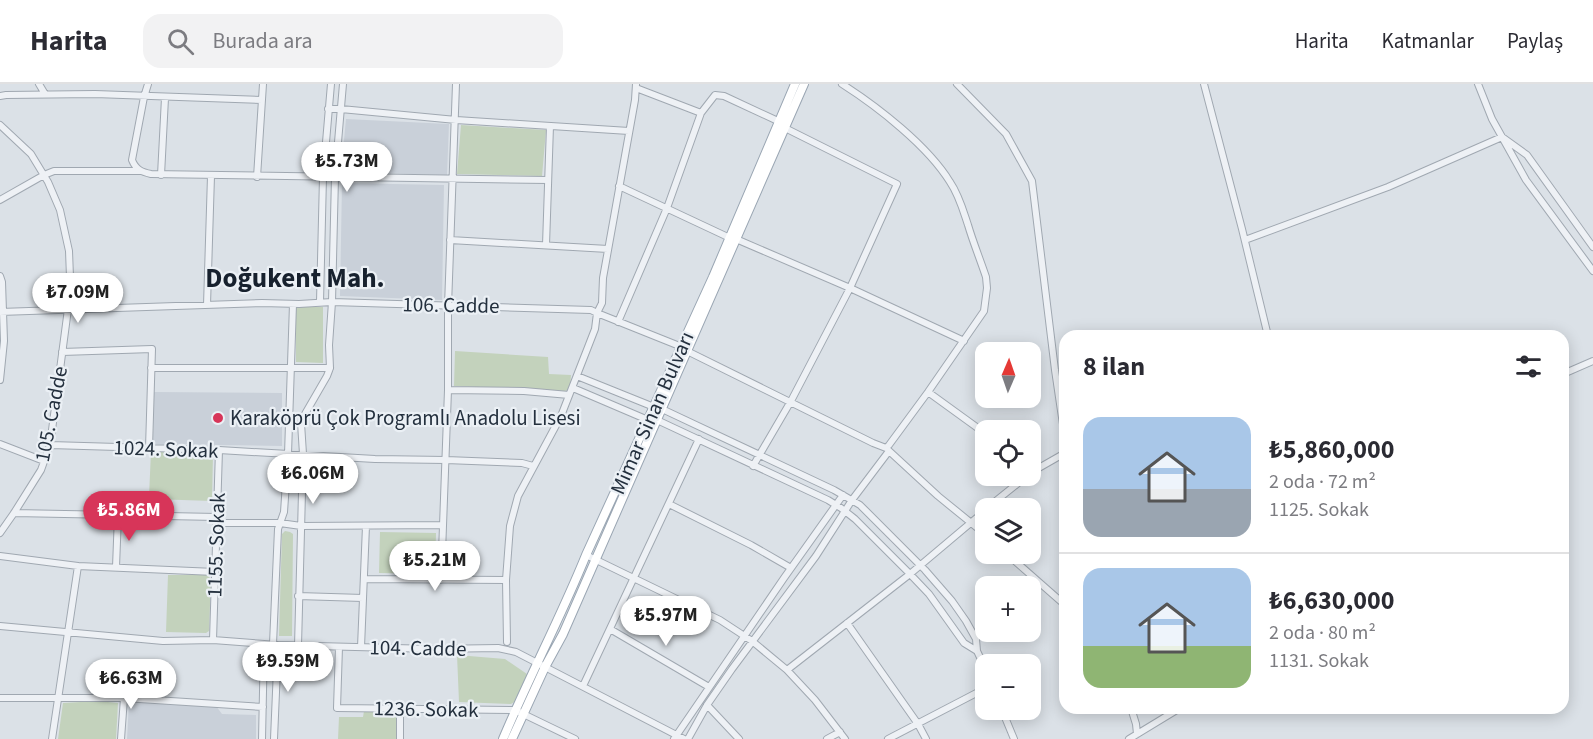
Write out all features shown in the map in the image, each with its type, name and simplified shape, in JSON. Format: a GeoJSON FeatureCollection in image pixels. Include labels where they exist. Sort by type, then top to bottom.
{"type":"FeatureCollection","features":[{"type":"Feature","properties":{"kind":"main road","name":"Mimar Sinan Bulvarı"},"geometry":{"type":"LineString","coordinates":[[783,125],[795,84]]}},
{"type":"Feature","properties":{"kind":"main road","name":"Mimar Sinan Bulvarı"},"geometry":{"type":"LineString","coordinates":[[503,739],[648,420],[658,408],[783,125],[804,84]]}},
{"type":"Feature","properties":{"kind":"main road","name":"Mimar Sinan Bulvarı"},"geometry":{"type":"LineString","coordinates":[[512,739],[563,634],[657,420],[658,408]]}},
{"type":"Feature","properties":{"kind":"street"},"geometry":{"type":"LineString","coordinates":[[39,84],[45,94]]}},
{"type":"Feature","properties":{"kind":"street"},"geometry":{"type":"LineString","coordinates":[[138,169],[132,160],[133,150],[148,84]]}},
{"type":"Feature","properties":{"kind":"street"},"geometry":{"type":"LineString","coordinates":[[257,177],[263,84]]}},
{"type":"Feature","properties":{"kind":"street"},"geometry":{"type":"LineString","coordinates":[[320,302],[323,177],[331,84]]}},
{"type":"Feature","properties":{"kind":"street"},"geometry":{"type":"LineString","coordinates":[[298,646],[303,454],[301,423],[330,368],[335,177],[343,84]]}},
{"type":"Feature","properties":{"kind":"street"},"geometry":{"type":"LineString","coordinates":[[441,580],[456,84]]}},
{"type":"Feature","properties":{"kind":"street"},"geometry":{"type":"LineString","coordinates":[[686,739],[707,705],[816,556],[852,500],[984,311],[986,277],[960,201],[951,183],[927,153],[872,104],[842,84]]}},
{"type":"Feature","properties":{"kind":"street"},"geometry":{"type":"LineString","coordinates":[[957,84],[1006,134],[1032,181],[1059,401]]}},
{"type":"Feature","properties":{"kind":"street"},"geometry":{"type":"LineString","coordinates":[[1204,84],[1267,330]]}},
{"type":"Feature","properties":{"kind":"street"},"geometry":{"type":"LineString","coordinates":[[1478,84],[1492,119],[1526,180],[1593,271]]}},
{"type":"Feature","properties":{"kind":"street"},"geometry":{"type":"LineString","coordinates":[[516,652],[507,642],[506,580],[510,526],[518,496],[561,416],[595,329],[597,313],[602,303],[603,278],[636,86],[701,112]]}},
{"type":"Feature","properties":{"kind":"street"},"geometry":{"type":"LineString","coordinates":[[0,96],[6,94],[95,94],[262,100]]}},
{"type":"Feature","properties":{"kind":"street"},"geometry":{"type":"LineString","coordinates":[[618,322],[667,208],[701,112],[715,94],[724,96],[783,125],[897,184],[850,288],[791,401],[753,466]]}},
{"type":"Feature","properties":{"kind":"street"},"geometry":{"type":"LineString","coordinates":[[161,175],[165,98]]}},
{"type":"Feature","properties":{"kind":"street"},"geometry":{"type":"LineString","coordinates":[[328,109],[629,132]]}},
{"type":"Feature","properties":{"kind":"street","name":"105. Cadde"},"geometry":{"type":"LineString","coordinates":[[0,125],[31,154],[44,175],[60,210],[69,250],[70,277],[50,445],[41,470],[0,533]]}},
{"type":"Feature","properties":{"kind":"street"},"geometry":{"type":"LineString","coordinates":[[546,245],[550,126]]}},
{"type":"Feature","properties":{"kind":"street"},"geometry":{"type":"LineString","coordinates":[[1245,240],[1388,187],[1502,137]]}},
{"type":"Feature","properties":{"kind":"street"},"geometry":{"type":"LineString","coordinates":[[1502,137],[1527,155],[1593,247]]}},
{"type":"Feature","properties":{"kind":"street"},"geometry":{"type":"LineString","coordinates":[[0,200],[54,171],[138,169],[161,175],[548,180]]}},
{"type":"Feature","properties":{"kind":"street"},"geometry":{"type":"LineString","coordinates":[[207,305],[211,176]]}},
{"type":"Feature","properties":{"kind":"street"},"geometry":{"type":"LineString","coordinates":[[620,186],[733,239],[850,288],[964,341]]}},
{"type":"Feature","properties":{"kind":"street"},"geometry":{"type":"LineString","coordinates":[[450,240],[608,249]]}},
{"type":"Feature","properties":{"kind":"street"},"geometry":{"type":"LineString","coordinates":[[0,276],[4,341],[0,380]]}},
{"type":"Feature","properties":{"kind":"street","name":"106. Cadde"},"geometry":{"type":"LineString","coordinates":[[1,312],[320,302],[591,310],[685,349],[888,449],[938,496],[975,526]]}},
{"type":"Feature","properties":{"kind":"street"},"geometry":{"type":"LineString","coordinates":[[274,739],[278,529],[284,512],[288,454],[293,304]]}},
{"type":"Feature","properties":{"kind":"street"},"geometry":{"type":"LineString","coordinates":[[62,352],[152,349],[149,448]]}},
{"type":"Feature","properties":{"kind":"street"},"geometry":{"type":"LineString","coordinates":[[1569,371],[1593,361]]}},
{"type":"Feature","properties":{"kind":"street"},"geometry":{"type":"LineString","coordinates":[[151,368],[330,368]]}},
{"type":"Feature","properties":{"kind":"street"},"geometry":{"type":"LineString","coordinates":[[577,376],[658,408],[761,455],[860,505],[920,565],[952,602],[976,639],[978,654]]}},
{"type":"Feature","properties":{"kind":"street"},"geometry":{"type":"LineString","coordinates":[[573,388],[648,420]]}},
{"type":"Feature","properties":{"kind":"street"},"geometry":{"type":"LineString","coordinates":[[448,390],[525,391],[569,395]]}},
{"type":"Feature","properties":{"kind":"street"},"geometry":{"type":"LineString","coordinates":[[928,392],[975,426]]}},
{"type":"Feature","properties":{"kind":"street"},"geometry":{"type":"LineString","coordinates":[[657,420],[845,511],[929,594],[964,643],[977,651]]}},
{"type":"Feature","properties":{"kind":"street"},"geometry":{"type":"LineString","coordinates":[[582,686],[699,439]]}},
{"type":"Feature","properties":{"kind":"street"},"geometry":{"type":"LineString","coordinates":[[0,444],[44,461]]}},
{"type":"Feature","properties":{"kind":"street","name":"1024. Sokak"},"geometry":{"type":"LineString","coordinates":[[50,445],[219,450],[533,465]]}},
{"type":"Feature","properties":{"kind":"street","name":"1155. Sokak"},"geometry":{"type":"LineString","coordinates":[[213,640],[219,450]]}},
{"type":"Feature","properties":{"kind":"street"},"geometry":{"type":"LineString","coordinates":[[1041,466],[1059,456]]}},
{"type":"Feature","properties":{"kind":"street"},"geometry":{"type":"LineString","coordinates":[[999,498],[1013,486]]}},
{"type":"Feature","properties":{"kind":"street"},"geometry":{"type":"LineString","coordinates":[[675,737],[790,568],[843,495]]}},
{"type":"Feature","properties":{"kind":"street"},"geometry":{"type":"LineString","coordinates":[[669,504],[752,545],[790,568]]}},
{"type":"Feature","properties":{"kind":"street"},"geometry":{"type":"LineString","coordinates":[[14,513],[118,515],[301,526],[443,525]]}},
{"type":"Feature","properties":{"kind":"street"},"geometry":{"type":"LineString","coordinates":[[116,567],[118,515]]}},
{"type":"Feature","properties":{"kind":"street"},"geometry":{"type":"LineString","coordinates":[[787,670],[910,574],[975,518]]}},
{"type":"Feature","properties":{"kind":"street"},"geometry":{"type":"LineString","coordinates":[[361,647],[366,526]]}},
{"type":"Feature","properties":{"kind":"street"},"geometry":{"type":"LineString","coordinates":[[586,555],[720,620],[752,641],[787,670],[815,700],[845,739]]}},
{"type":"Feature","properties":{"kind":"street"},"geometry":{"type":"LineString","coordinates":[[0,556],[78,566],[215,572]]}},
{"type":"Feature","properties":{"kind":"street"},"geometry":{"type":"LineString","coordinates":[[1018,564],[1059,600]]}},
{"type":"Feature","properties":{"kind":"street"},"geometry":{"type":"LineString","coordinates":[[52,739],[78,566]]}},
{"type":"Feature","properties":{"kind":"street"},"geometry":{"type":"LineString","coordinates":[[364,579],[506,580]]}},
{"type":"Feature","properties":{"kind":"street"},"geometry":{"type":"LineString","coordinates":[[298,596],[363,598]]}},
{"type":"Feature","properties":{"kind":"street"},"geometry":{"type":"LineString","coordinates":[[847,623],[918,724],[926,739]]}},
{"type":"Feature","properties":{"kind":"street","name":"104. Cadde"},"geometry":{"type":"LineString","coordinates":[[0,626],[163,641],[213,640],[298,646],[433,649],[498,648],[516,652],[675,737],[686,739]]}},
{"type":"Feature","properties":{"kind":"street"},"geometry":{"type":"LineString","coordinates":[[610,629],[709,687]]}},
{"type":"Feature","properties":{"kind":"street"},"geometry":{"type":"LineString","coordinates":[[498,648],[507,642]]}},
{"type":"Feature","properties":{"kind":"street"},"geometry":{"type":"LineString","coordinates":[[262,739],[264,644]]}},
{"type":"Feature","properties":{"kind":"street","name":"1236. Sokak"},"geometry":{"type":"LineString","coordinates":[[339,647],[337,708],[515,710]]}},
{"type":"Feature","properties":{"kind":"street"},"geometry":{"type":"LineString","coordinates":[[888,739],[975,694]]}},
{"type":"Feature","properties":{"kind":"street"},"geometry":{"type":"LineString","coordinates":[[0,698],[124,698],[262,707]]}},
{"type":"Feature","properties":{"kind":"street"},"geometry":{"type":"LineString","coordinates":[[121,739],[124,698]]}},
{"type":"Feature","properties":{"kind":"street"},"geometry":{"type":"LineString","coordinates":[[707,705],[739,739]]}},
{"type":"Feature","properties":{"kind":"street"},"geometry":{"type":"LineString","coordinates":[[400,709],[400,739]]}},
{"type":"Feature","properties":{"kind":"street"},"geometry":{"type":"LineString","coordinates":[[515,710],[575,739]]}},
{"type":"Feature","properties":{"kind":"street"},"geometry":{"type":"LineString","coordinates":[[1133,714],[1137,734]]}},
{"type":"Feature","properties":{"kind":"street"},"geometry":{"type":"LineString","coordinates":[[1129,739],[1170,714]]}},
{"type":"Feature","properties":{"kind":"street"},"geometry":{"type":"LineString","coordinates":[[1006,720],[1014,739]]}},
{"type":"Feature","properties":{"kind":"street"},"geometry":{"type":"LineString","coordinates":[[827,739],[840,732]]}},
{"type":"Feature","properties":{"kind":"shaded area"},"geometry":{"type":"Polygon","coordinates":[[[346,119],[449,124],[447,175],[341,172],[346,119]]]}},
{"type":"Feature","properties":{"kind":"shaded area"},"geometry":{"type":"Polygon","coordinates":[[[342,183],[444,185],[442,300],[340,296],[342,183]]]}},
{"type":"Feature","properties":{"kind":"shaded area","name":"Karaköprü Çok Programlı Anadolu Lisesi"},"geometry":{"type":"Polygon","coordinates":[[[154,392],[282,393],[282,446],[153,444],[154,392]]]}},
{"type":"Feature","properties":{"kind":"shaded area"},"geometry":{"type":"Polygon","coordinates":[[[129,702],[216,706],[222,714],[256,715],[256,739],[127,739],[129,702]]]}},
{"type":"Feature","properties":{"kind":"green space"},"geometry":{"type":"Polygon","coordinates":[[[461,125],[546,130],[542,176],[457,174],[461,125]]]}},
{"type":"Feature","properties":{"kind":"green space"},"geometry":{"type":"Polygon","coordinates":[[[296,307],[323,307],[323,363],[296,362],[296,307]]]}},
{"type":"Feature","properties":{"kind":"green space"},"geometry":{"type":"Polygon","coordinates":[[[455,351],[548,357],[549,374],[571,375],[570,389],[565,391],[454,386],[455,351]]]}},
{"type":"Feature","properties":{"kind":"green space"},"geometry":{"type":"Polygon","coordinates":[[[151,451],[213,454],[212,501],[152,499],[149,497],[151,451]]]}},
{"type":"Feature","properties":{"kind":"green space"},"geometry":{"type":"Polygon","coordinates":[[[285,531],[293,534],[292,636],[279,636],[282,534],[285,531]]]}},
{"type":"Feature","properties":{"kind":"green space"},"geometry":{"type":"Polygon","coordinates":[[[380,532],[436,533],[435,574],[379,573],[380,532]]]}},
{"type":"Feature","properties":{"kind":"green space"},"geometry":{"type":"Polygon","coordinates":[[[168,575],[207,575],[211,579],[209,631],[206,633],[166,632],[168,575]]]}},
{"type":"Feature","properties":{"kind":"green space"},"geometry":{"type":"Polygon","coordinates":[[[457,655],[505,659],[527,674],[518,700],[511,704],[459,702],[457,655]]]}},
{"type":"Feature","properties":{"kind":"green space"},"geometry":{"type":"Polygon","coordinates":[[[98,701],[118,703],[116,739],[58,739],[63,703],[98,701]]]}},
{"type":"Feature","properties":{"kind":"green space"},"geometry":{"type":"Polygon","coordinates":[[[364,711],[397,712],[397,739],[338,739],[339,717],[363,717],[364,711]]]}},
{"type":"Feature","properties":{"kind":"place","name":"Karaköprü Çok Programlı Anadolu Lisesi"},"geometry":{"type":"Point","coordinates":[218,418]}},
{"type":"Feature","properties":{"kind":"district","name":"Doğukent Mah."},"geometry":{"type":"Point","coordinates":[295,278]}}]}
